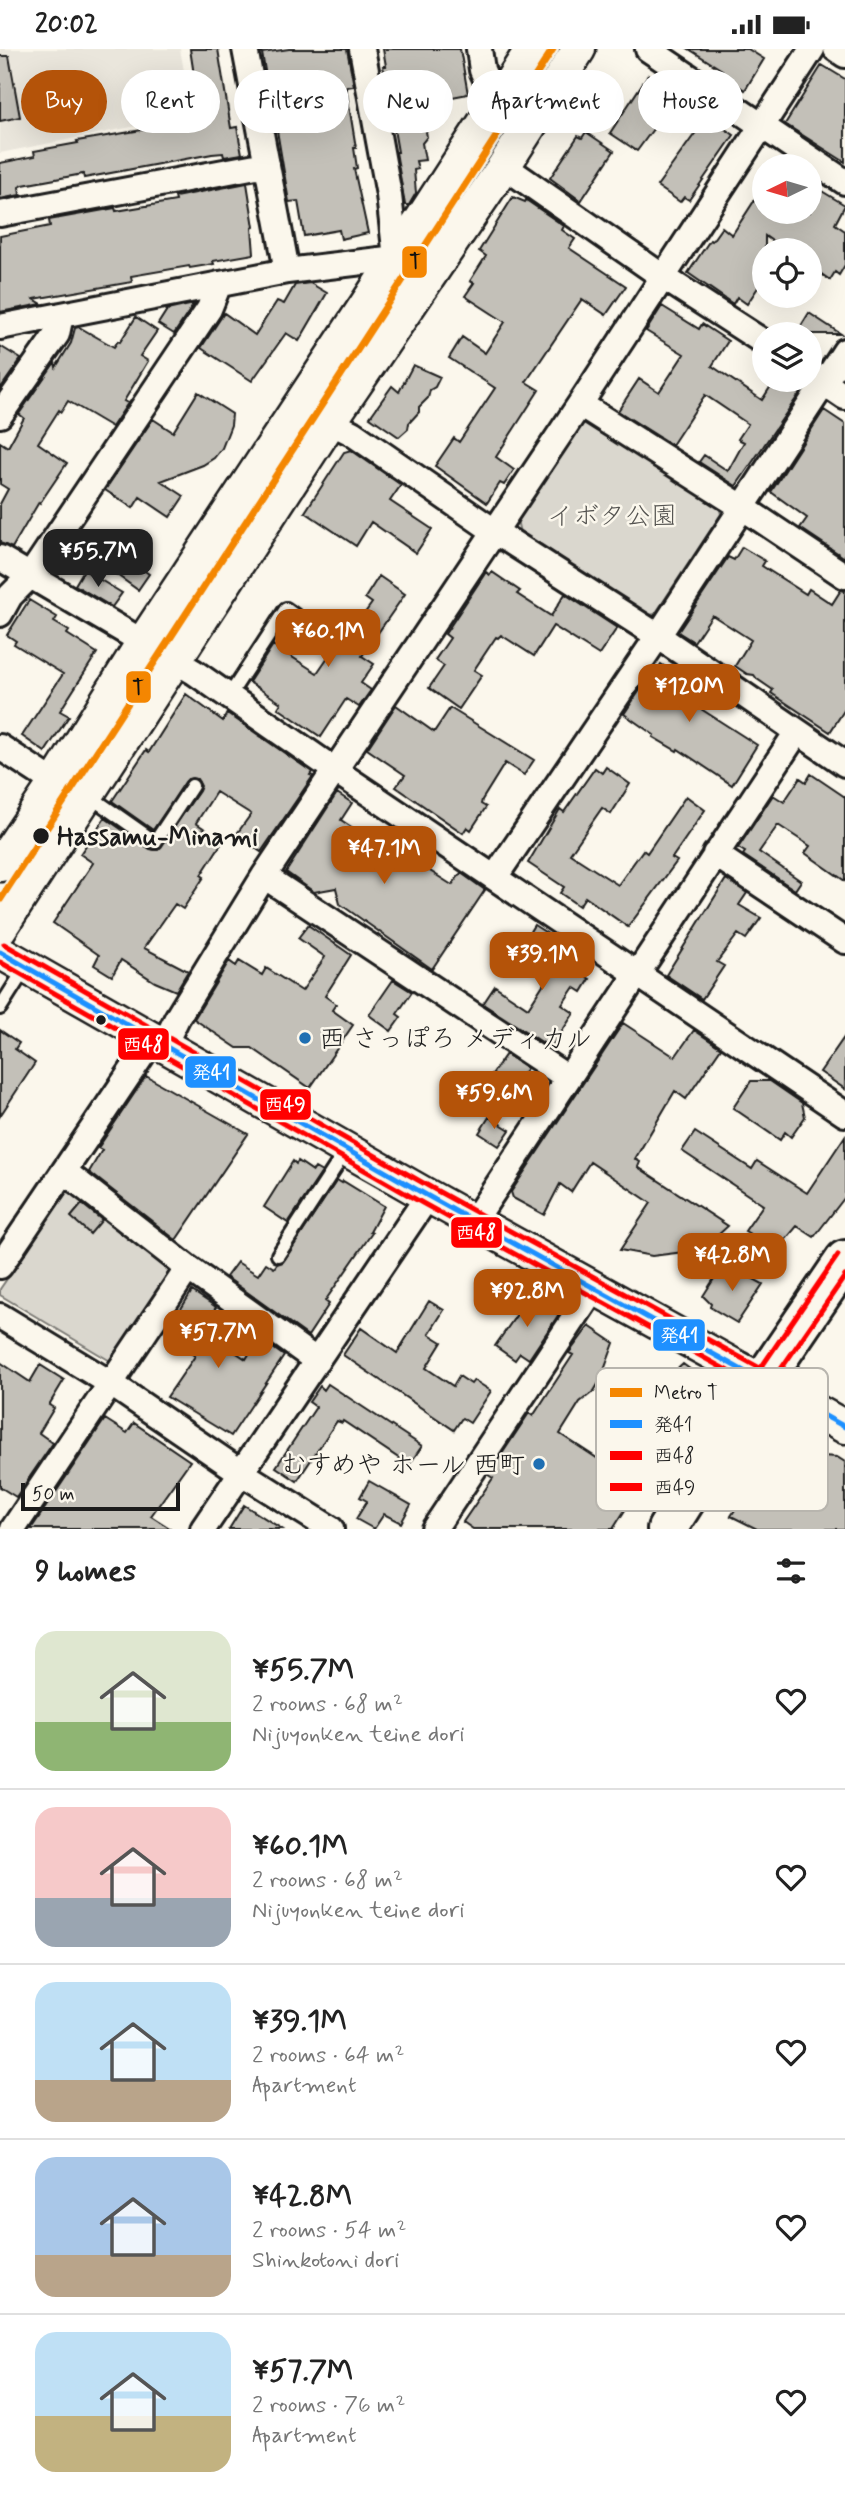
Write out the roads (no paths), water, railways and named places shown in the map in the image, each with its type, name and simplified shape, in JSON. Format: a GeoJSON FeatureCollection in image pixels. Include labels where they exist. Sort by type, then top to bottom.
{"type":"FeatureCollection","features":[{"type":"Feature","properties":{"kind":"main road"},"geometry":{"type":"LineString","coordinates":[[771,1368],[845,1260]]}},
{"type":"Feature","properties":{"kind":"main road"},"geometry":{"type":"LineString","coordinates":[[667,1529],[679,1511]]}},
{"type":"Feature","properties":{"kind":"street"},"geometry":{"type":"LineString","coordinates":[[246,49],[287,271]]}},
{"type":"Feature","properties":{"kind":"street"},"geometry":{"type":"LineString","coordinates":[[362,49],[389,195],[396,258]]}},
{"type":"Feature","properties":{"kind":"street"},"geometry":{"type":"LineString","coordinates":[[479,49],[482,70]]}},
{"type":"Feature","properties":{"kind":"street"},"geometry":{"type":"LineString","coordinates":[[518,70],[532,49]]}},
{"type":"Feature","properties":{"kind":"street"},"geometry":{"type":"LineString","coordinates":[[0,929],[330,422],[505,166],[579,49]]}},
{"type":"Feature","properties":{"kind":"street"},"geometry":{"type":"LineString","coordinates":[[648,49],[845,182]]}},
{"type":"Feature","properties":{"kind":"street"},"geometry":{"type":"LineString","coordinates":[[0,1266],[177,1018],[264,876],[580,404],[812,49]]}},
{"type":"Feature","properties":{"kind":"street"},"geometry":{"type":"LineString","coordinates":[[836,49],[845,55]]}},
{"type":"Feature","properties":{"kind":"street"},"geometry":{"type":"LineString","coordinates":[[0,865],[477,133]]}},
{"type":"Feature","properties":{"kind":"street"},"geometry":{"type":"LineString","coordinates":[[0,214],[267,164]]}},
{"type":"Feature","properties":{"kind":"street"},"geometry":{"type":"LineString","coordinates":[[505,166],[663,277],[752,335]]}},
{"type":"Feature","properties":{"kind":"street"},"geometry":{"type":"LineString","coordinates":[[0,327],[287,271],[396,258]]}},
{"type":"Feature","properties":{"kind":"street"},"geometry":{"type":"LineString","coordinates":[[0,614],[10,596],[30,576],[209,309],[219,284]]}},
{"type":"Feature","properties":{"kind":"street"},"geometry":{"type":"LineString","coordinates":[[0,415],[57,334],[61,315]]}},
{"type":"Feature","properties":{"kind":"street"},"geometry":{"type":"LineString","coordinates":[[822,373],[845,351]]}},
{"type":"Feature","properties":{"kind":"street"},"geometry":{"type":"LineString","coordinates":[[822,381],[845,397]]}},
{"type":"Feature","properties":{"kind":"street"},"geometry":{"type":"LineString","coordinates":[[495,877],[742,507],[809,392]]}},
{"type":"Feature","properties":{"kind":"street"},"geometry":{"type":"LineString","coordinates":[[301,401],[494,531],[658,636],[845,764]]}},
{"type":"Feature","properties":{"kind":"street"},"geometry":{"type":"LineString","coordinates":[[580,404],[845,576]]}},
{"type":"Feature","properties":{"kind":"street"},"geometry":{"type":"LineString","coordinates":[[0,558],[175,660],[845,1114]]}},
{"type":"Feature","properties":{"kind":"street"},"geometry":{"type":"LineString","coordinates":[[474,1221],[797,732]]}},
{"type":"Feature","properties":{"kind":"street"},"geometry":{"type":"LineString","coordinates":[[0,747],[55,783]]}},
{"type":"Feature","properties":{"kind":"street"},"geometry":{"type":"LineString","coordinates":[[715,854],[845,941]]}},
{"type":"Feature","properties":{"kind":"street"},"geometry":{"type":"LineString","coordinates":[[264,876],[568,1078]]}},
{"type":"Feature","properties":{"kind":"street"},"geometry":{"type":"LineString","coordinates":[[13,959],[428,1196],[741,1368]]}},
{"type":"Feature","properties":{"kind":"street"},"geometry":{"type":"LineString","coordinates":[[65,1172],[188,1268],[317,1361]]}},
{"type":"Feature","properties":{"kind":"street"},"geometry":{"type":"LineString","coordinates":[[204,1529],[428,1196]]}},
{"type":"Feature","properties":{"kind":"street"},"geometry":{"type":"LineString","coordinates":[[13,1529],[188,1268]]}},
{"type":"Feature","properties":{"kind":"street"},"geometry":{"type":"LineString","coordinates":[[434,1529],[595,1287]]}},
{"type":"Feature","properties":{"kind":"street"},"geometry":{"type":"LineString","coordinates":[[0,1316],[110,1383],[328,1528]]}},
{"type":"Feature","properties":{"kind":"street"},"geometry":{"type":"LineString","coordinates":[[828,1417],[845,1427]]}},
{"type":"Feature","properties":{"kind":"lane"},"geometry":{"type":"LineString","coordinates":[[229,696],[286,609],[330,641]]}},
{"type":"Feature","properties":{"kind":"lane"},"geometry":{"type":"LineString","coordinates":[[87,795],[155,842],[192,786]]}},
{"type":"Feature","properties":{"kind":"lane"},"geometry":{"type":"LineString","coordinates":[[0,1007],[13,959]]}},
{"type":"Feature","properties":{"kind":"lane"},"geometry":{"type":"LineString","coordinates":[[278,1255],[347,1149]]}},
{"type":"Feature","properties":{"kind":"metro line","name":"T"},"geometry":{"type":"LineString","coordinates":[[0,900],[553,49]]}},
{"type":"Feature","properties":{"kind":"place","name":"Hassamu-Minami"},"geometry":{"type":"Point","coordinates":[41,836]}},
{"type":"Feature","properties":{"kind":"place","name":"西 さっぽろ メディカル"},"geometry":{"type":"Point","coordinates":[305,1038]}},
{"type":"Feature","properties":{"kind":"place","name":"むすめや ホール 西町"},"geometry":{"type":"Point","coordinates":[539,1464]}},
{"type":"Feature","properties":{"kind":"park label","name":"イボタ公園"},"geometry":{"type":"Point","coordinates":[612,515]}}]}
